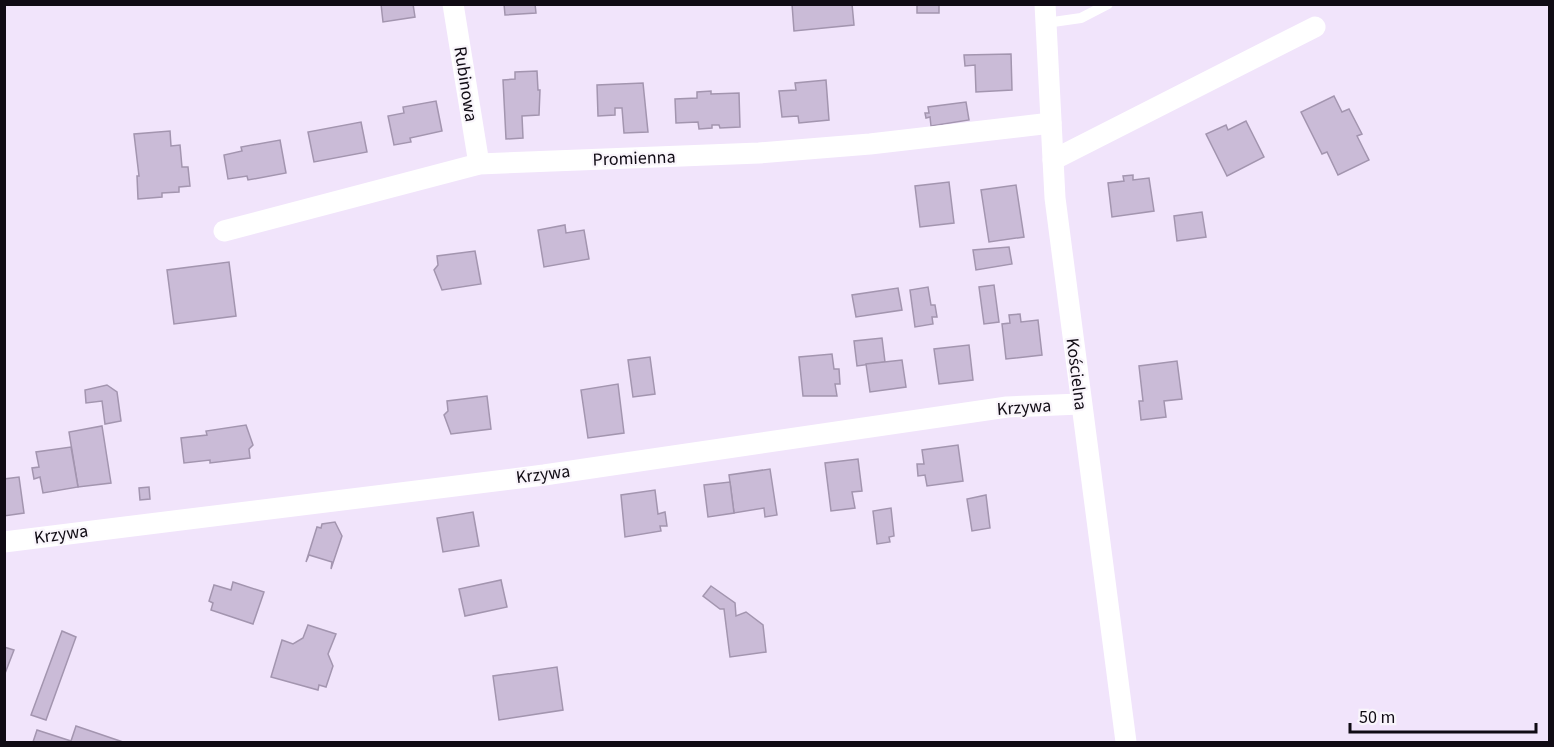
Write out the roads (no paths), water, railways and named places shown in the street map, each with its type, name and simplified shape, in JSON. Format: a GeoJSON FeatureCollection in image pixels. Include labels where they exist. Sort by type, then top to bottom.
{"type":"FeatureCollection","features":[{"type":"Feature","properties":{"kind":"street","name":"Rubinowa"},"geometry":{"type":"LineString","coordinates":[[453,4],[479,164]]}},
{"type":"Feature","properties":{"kind":"street","name":"Kościelna"},"geometry":{"type":"LineString","coordinates":[[1045,14],[1055,198],[1080,404],[1126,742]]}},
{"type":"Feature","properties":{"kind":"street"},"geometry":{"type":"LineString","coordinates":[[1053,160],[1315,27]]}},
{"type":"Feature","properties":{"kind":"street","name":"Promienna"},"geometry":{"type":"LineString","coordinates":[[224,231],[479,164],[759,153],[870,144],[1050,123]]}},
{"type":"Feature","properties":{"kind":"street","name":"Krzywa"},"geometry":{"type":"LineString","coordinates":[[4,542],[544,475],[1007,407],[1080,404]]}},
{"type":"Feature","properties":{"kind":"lane"},"geometry":{"type":"LineString","coordinates":[[1045,14],[1081,18],[1108,4]]}}]}
